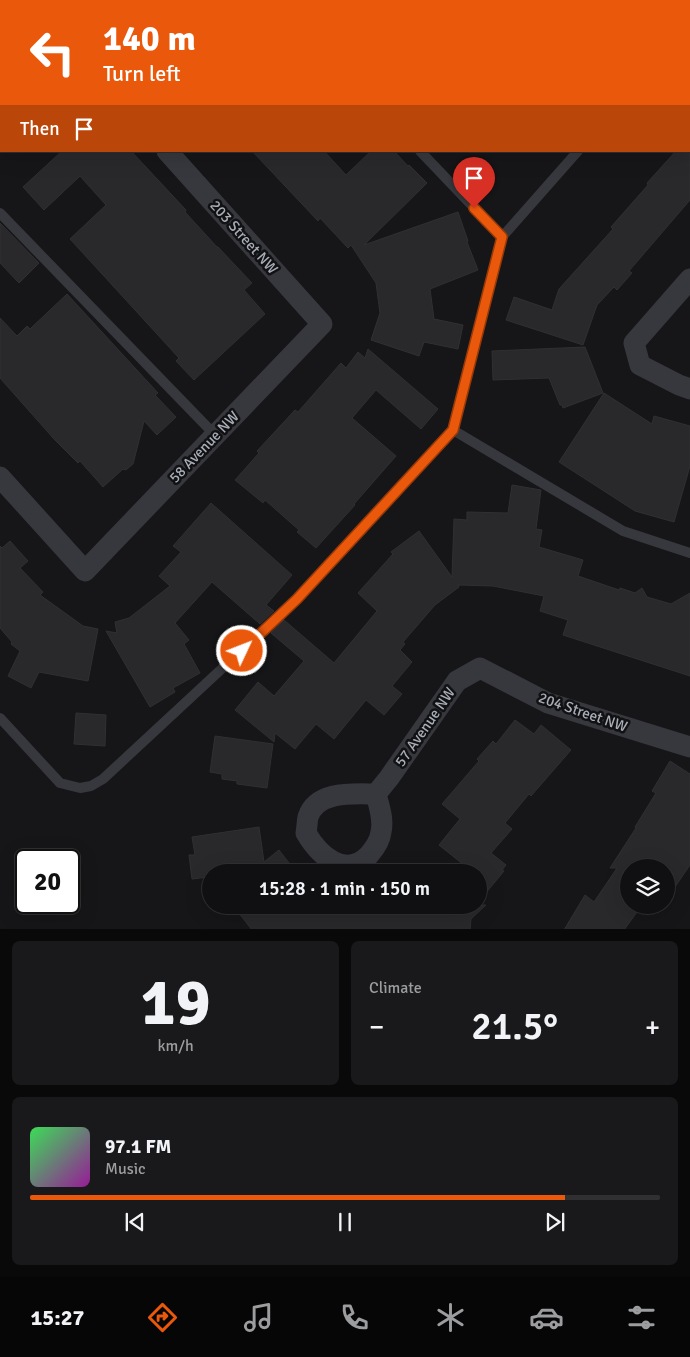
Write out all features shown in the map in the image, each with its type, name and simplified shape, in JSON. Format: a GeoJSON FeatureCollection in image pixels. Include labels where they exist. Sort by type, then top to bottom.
{"type":"FeatureCollection","features":[{"type":"Feature","properties":{"kind":"street","name":"203 Street NW"},"geometry":{"type":"LineString","coordinates":[[168,152],[322,324]]}},
{"type":"Feature","properties":{"kind":"street"},"geometry":{"type":"LineString","coordinates":[[690,279],[634,343],[640,364],[690,389]]}},
{"type":"Feature","properties":{"kind":"street","name":"58 Avenue NW"},"geometry":{"type":"LineString","coordinates":[[0,477],[85,571],[322,324]]}},
{"type":"Feature","properties":{"kind":"street","name":"204 Street NW"},"geometry":{"type":"LineString","coordinates":[[480,668],[548,704],[690,747]]}},
{"type":"Feature","properties":{"kind":"street","name":"57 Avenue NW"},"geometry":{"type":"LineString","coordinates":[[376,794],[457,680],[480,668]]}},
{"type":"Feature","properties":{"kind":"lane"},"geometry":{"type":"LineString","coordinates":[[421,152],[502,237]]}},
{"type":"Feature","properties":{"kind":"lane"},"geometry":{"type":"LineString","coordinates":[[0,718],[60,783],[80,788],[91,786],[103,779],[297,599],[453,430],[502,237],[577,152]]}},
{"type":"Feature","properties":{"kind":"lane"},"geometry":{"type":"LineString","coordinates":[[0,213],[216,435]]}},
{"type":"Feature","properties":{"kind":"lane"},"geometry":{"type":"LineString","coordinates":[[453,430],[623,531],[690,553]]}},
{"type":"Feature","properties":{"kind":"building"},"geometry":{"type":"Polygon","coordinates":[[[61,152],[132,152],[252,283],[244,290],[265,314],[194,380],[176,361],[179,358],[70,239],[106,205],[80,176],[44,210],[23,187],[61,152]]]}},
{"type":"Feature","properties":{"kind":"building"},"geometry":{"type":"Polygon","coordinates":[[[253,152],[325,152],[346,175],[370,152],[395,152],[427,183],[364,245],[458,212],[478,270],[430,289],[434,319],[463,325],[458,349],[424,342],[419,356],[371,340],[380,313],[376,283],[351,245],[348,248],[320,218],[318,221],[253,152]]]}},
{"type":"Feature","properties":{"kind":"building"},"geometry":{"type":"Polygon","coordinates":[[[675,152],[690,152],[690,200],[629,271],[632,273],[617,290],[614,287],[597,305],[583,345],[506,320],[514,297],[552,310],[559,289],[613,229],[611,227],[648,185],[647,183],[675,152]]]}},
{"type":"Feature","properties":{"kind":"building"},"geometry":{"type":"Polygon","coordinates":[[[0,223],[39,263],[19,283],[0,263],[0,223]]]}},
{"type":"Feature","properties":{"kind":"building"},"geometry":{"type":"Polygon","coordinates":[[[67,294],[158,393],[155,395],[176,417],[157,435],[144,421],[133,464],[126,470],[123,469],[103,487],[80,461],[78,463],[54,439],[0,378],[0,318],[17,336],[27,326],[30,329],[67,294]]]}},
{"type":"Feature","properties":{"kind":"building"},"geometry":{"type":"Polygon","coordinates":[[[585,347],[603,393],[563,408],[549,378],[493,380],[492,351],[585,347]]]}},
{"type":"Feature","properties":{"kind":"building"},"geometry":{"type":"Polygon","coordinates":[[[368,349],[438,409],[421,429],[376,390],[352,418],[396,456],[316,548],[265,500],[263,503],[235,480],[259,453],[257,451],[295,410],[298,412],[341,363],[346,368],[358,352],[365,358],[368,349]]]}},
{"type":"Feature","properties":{"kind":"building"},"geometry":{"type":"Polygon","coordinates":[[[604,393],[652,424],[654,416],[690,426],[690,466],[674,522],[635,511],[559,462],[604,393]]]}},
{"type":"Feature","properties":{"kind":"building"},"geometry":{"type":"Polygon","coordinates":[[[512,485],[541,490],[536,529],[542,530],[539,547],[583,560],[578,576],[619,590],[620,588],[635,593],[642,588],[647,597],[671,604],[690,593],[690,676],[563,635],[568,620],[540,611],[544,596],[493,586],[458,585],[459,587],[435,605],[403,642],[405,644],[400,650],[412,662],[392,686],[402,694],[384,715],[366,700],[334,739],[316,724],[295,749],[275,733],[274,742],[235,710],[258,682],[274,696],[304,661],[271,633],[284,620],[334,663],[377,611],[358,593],[393,554],[391,552],[419,531],[452,577],[454,519],[467,520],[467,512],[508,513],[512,485]]]}},
{"type":"Feature","properties":{"kind":"building"},"geometry":{"type":"Polygon","coordinates":[[[211,503],[292,575],[266,605],[274,611],[260,624],[212,582],[175,623],[189,640],[184,644],[200,673],[173,688],[175,692],[150,707],[106,631],[117,633],[115,622],[129,618],[170,586],[159,576],[181,552],[173,546],[211,503]]]}},
{"type":"Feature","properties":{"kind":"building"},"geometry":{"type":"Polygon","coordinates":[[[10,541],[28,561],[20,568],[43,592],[40,595],[83,626],[98,629],[88,681],[39,672],[31,688],[8,676],[20,651],[11,644],[12,642],[0,628],[0,546],[2,548],[10,541]]]}},
{"type":"Feature","properties":{"kind":"building"},"geometry":{"type":"Polygon","coordinates":[[[76,713],[106,715],[105,746],[74,744],[76,713]]]}},
{"type":"Feature","properties":{"kind":"building"},"geometry":{"type":"Polygon","coordinates":[[[515,720],[534,734],[541,725],[571,750],[531,796],[529,794],[505,823],[512,829],[491,853],[506,865],[502,870],[504,871],[487,892],[487,864],[463,864],[439,845],[460,819],[442,804],[479,761],[477,759],[493,741],[496,744],[515,720]]]}},
{"type":"Feature","properties":{"kind":"building"},"geometry":{"type":"Polygon","coordinates":[[[215,736],[273,744],[267,788],[237,784],[237,781],[222,779],[222,774],[210,772],[215,736]]]}},
{"type":"Feature","properties":{"kind":"building"},"geometry":{"type":"Polygon","coordinates":[[[670,761],[690,774],[690,865],[675,887],[675,859],[620,859],[620,914],[636,914],[625,929],[565,929],[585,895],[594,902],[617,868],[610,868],[656,793],[652,791],[670,761]]]}},
{"type":"Feature","properties":{"kind":"building"},"geometry":{"type":"Polygon","coordinates":[[[259,827],[264,862],[279,850],[290,864],[202,864],[202,878],[192,879],[189,855],[195,855],[192,837],[259,827]]]}},
{"type":"Feature","properties":{"kind":"building"},"geometry":{"type":"Polygon","coordinates":[[[240,914],[476,914],[471,919],[470,929],[251,929],[240,914]]]}},
{"type":"Feature","properties":{"kind":"route"},"geometry":{"type":"LineString","coordinates":[[242,651],[297,599],[453,430],[502,237],[474,208]]}}]}
